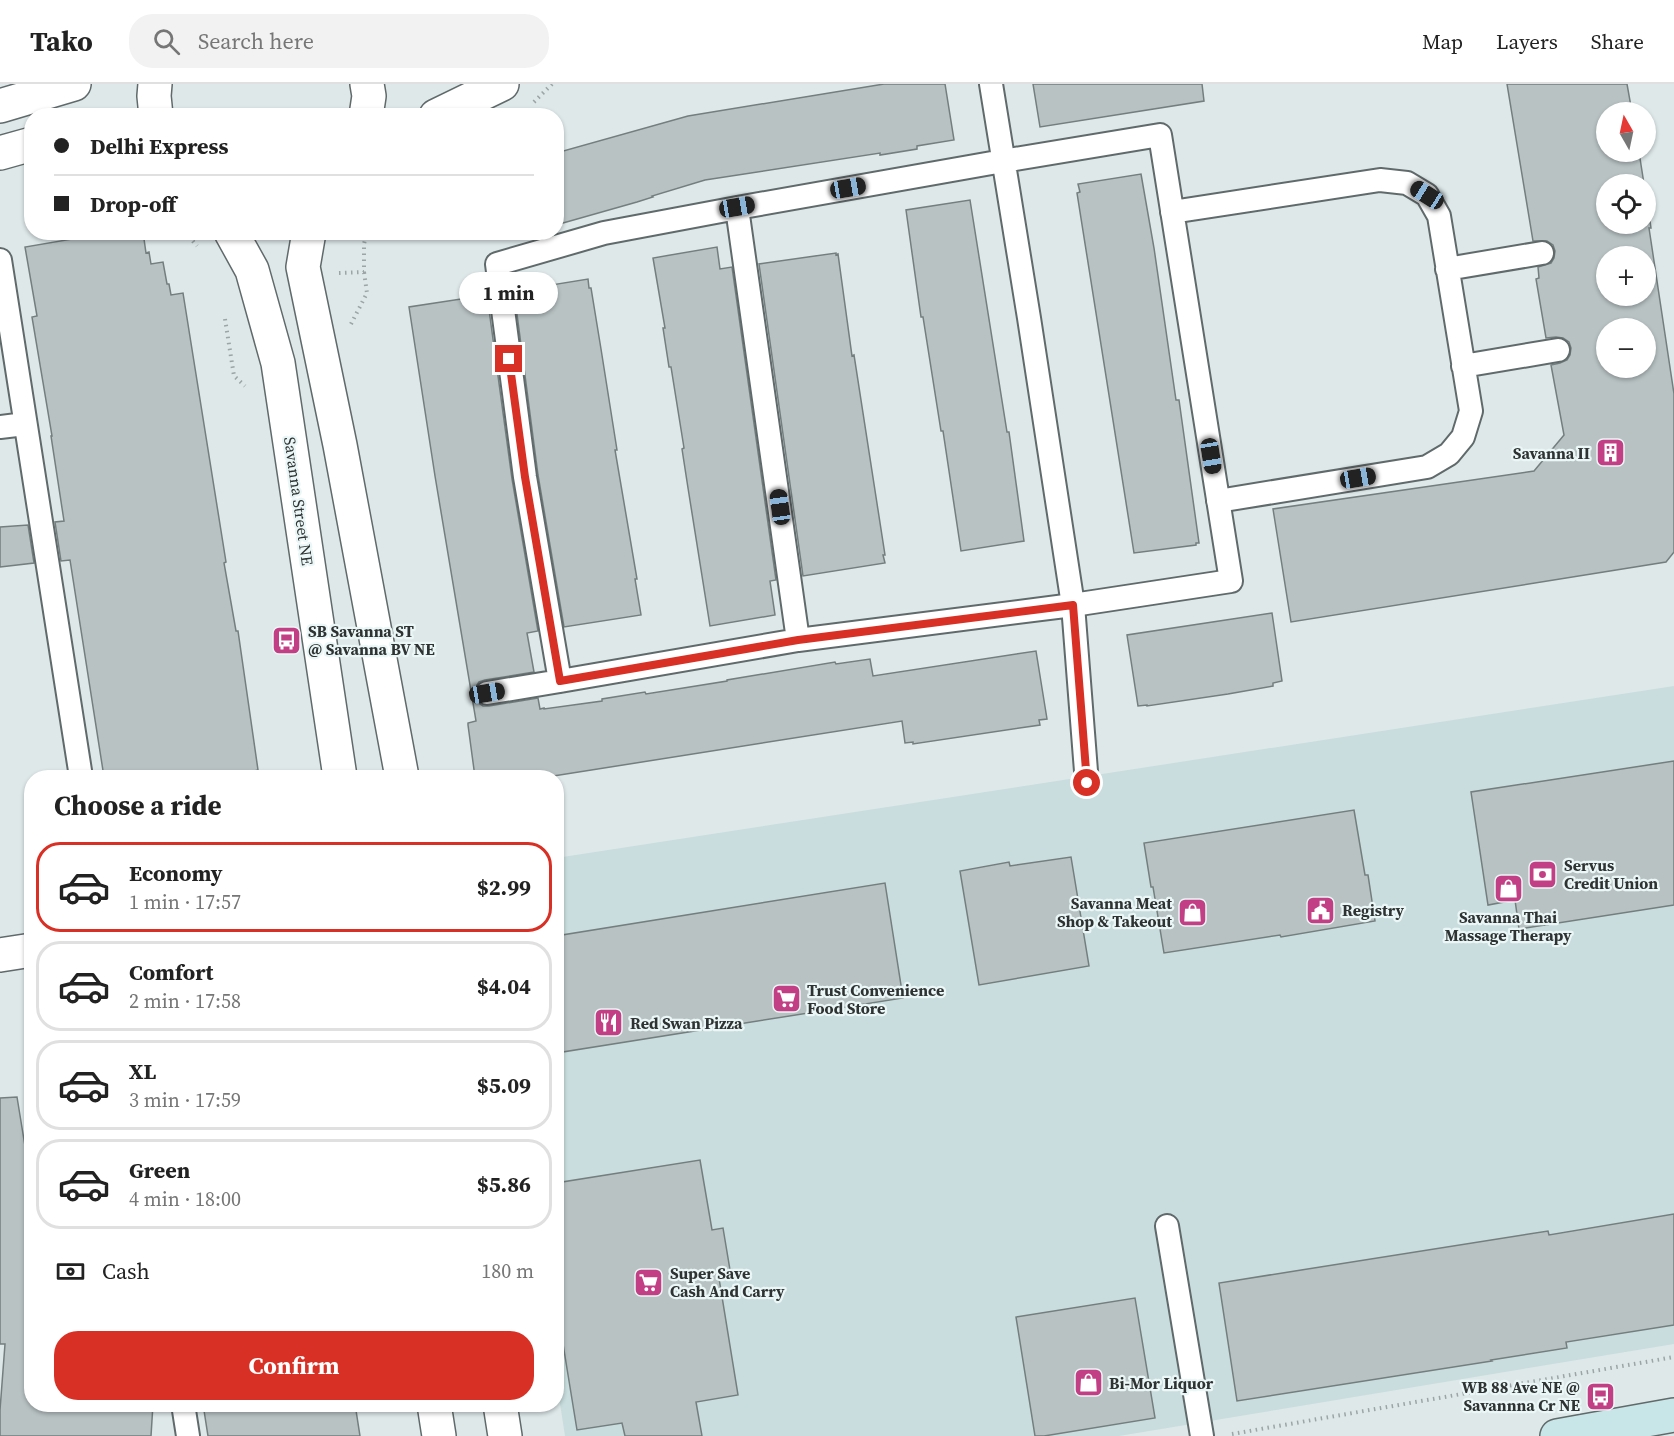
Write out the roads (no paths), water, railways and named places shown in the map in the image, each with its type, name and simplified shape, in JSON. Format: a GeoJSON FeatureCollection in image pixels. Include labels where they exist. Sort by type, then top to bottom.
{"type":"FeatureCollection","features":[{"type":"Feature","properties":{"kind":"street"},"geometry":{"type":"LineString","coordinates":[[0,106],[74,84]]}},
{"type":"Feature","properties":{"kind":"street"},"geometry":{"type":"LineString","coordinates":[[155,84],[155,108]]}},
{"type":"Feature","properties":{"kind":"street"},"geometry":{"type":"LineString","coordinates":[[367,108],[368,84]]}},
{"type":"Feature","properties":{"kind":"street"},"geometry":{"type":"LineString","coordinates":[[452,108],[502,84]]}},
{"type":"Feature","properties":{"kind":"street"},"geometry":{"type":"LineString","coordinates":[[0,153],[24,146]]}},
{"type":"Feature","properties":{"kind":"street","name":"Savanna Street NE"},"geometry":{"type":"LineString","coordinates":[[235,240],[252,270],[278,363],[339,770]]}},
{"type":"Feature","properties":{"kind":"street"},"geometry":{"type":"LineString","coordinates":[[308,240],[303,267],[340,446],[401,770]]}},
{"type":"Feature","properties":{"kind":"street"},"geometry":{"type":"LineString","coordinates":[[0,955],[24,951]]}},
{"type":"Feature","properties":{"kind":"street"},"geometry":{"type":"LineString","coordinates":[[435,1412],[438,1436]]}},
{"type":"Feature","properties":{"kind":"street"},"geometry":{"type":"LineString","coordinates":[[501,1412],[505,1436]]}},
{"type":"Feature","properties":{"kind":"street"},"geometry":{"type":"LineString","coordinates":[[1557,1436],[1674,1415]]}},
{"type":"Feature","properties":{"kind":"lane"},"geometry":{"type":"LineString","coordinates":[[990,84],[1073,605],[1087,783]]}},
{"type":"Feature","properties":{"kind":"lane"},"geometry":{"type":"LineString","coordinates":[[487,693],[560,681],[798,640],[1073,605],[1231,581],[1160,135],[737,207],[604,233],[497,264],[525,477],[560,681]]}},
{"type":"Feature","properties":{"kind":"lane"},"geometry":{"type":"LineString","coordinates":[[1173,212],[1380,180],[1407,183],[1427,195],[1439,216],[1471,411],[1463,437],[1449,454],[1427,467],[1218,501]]}},
{"type":"Feature","properties":{"kind":"lane"},"geometry":{"type":"LineString","coordinates":[[737,207],[798,640]]}},
{"type":"Feature","properties":{"kind":"lane"},"geometry":{"type":"LineString","coordinates":[[1448,269],[1542,253]]}},
{"type":"Feature","properties":{"kind":"lane"},"geometry":{"type":"LineString","coordinates":[[0,260],[80,770]]}},
{"type":"Feature","properties":{"kind":"lane"},"geometry":{"type":"LineString","coordinates":[[1463,366],[1557,350]]}},
{"type":"Feature","properties":{"kind":"lane"},"geometry":{"type":"LineString","coordinates":[[0,427],[25,424]]}},
{"type":"Feature","properties":{"kind":"lane"},"geometry":{"type":"LineString","coordinates":[[1167,1226],[1202,1436]]}},
{"type":"Feature","properties":{"kind":"lane"},"geometry":{"type":"LineString","coordinates":[[184,1412],[188,1436]]}},
{"type":"Feature","properties":{"kind":"place","name":"Savanna II"},"geometry":{"type":"Point","coordinates":[1611,453]}},
{"type":"Feature","properties":{"kind":"place","name":"SB Savanna ST @ Savanna BV NE"},"geometry":{"type":"Point","coordinates":[287,640]}},
{"type":"Feature","properties":{"kind":"place","name":"Servus Credit Union"},"geometry":{"type":"Point","coordinates":[1543,874]}},
{"type":"Feature","properties":{"kind":"place","name":"Savanna Thai Massage Therapy"},"geometry":{"type":"Point","coordinates":[1508,889]}},
{"type":"Feature","properties":{"kind":"place","name":"Registry"},"geometry":{"type":"Point","coordinates":[1321,910]}},
{"type":"Feature","properties":{"kind":"place","name":"Savanna Meat Shop & Takeout"},"geometry":{"type":"Point","coordinates":[1193,912]}},
{"type":"Feature","properties":{"kind":"place","name":"Trust Convenience Food Store"},"geometry":{"type":"Point","coordinates":[786,999]}},
{"type":"Feature","properties":{"kind":"place","name":"Red Swan Pizza"},"geometry":{"type":"Point","coordinates":[609,1023]}},
{"type":"Feature","properties":{"kind":"place","name":"Super Save Cash And Carry"},"geometry":{"type":"Point","coordinates":[649,1282]}},
{"type":"Feature","properties":{"kind":"place","name":"Bi-Mor Liquor"},"geometry":{"type":"Point","coordinates":[1088,1383]}},
{"type":"Feature","properties":{"kind":"place","name":"WB 88 Ave NE @ Savannna Cr NE"},"geometry":{"type":"Point","coordinates":[1601,1396]}}]}
